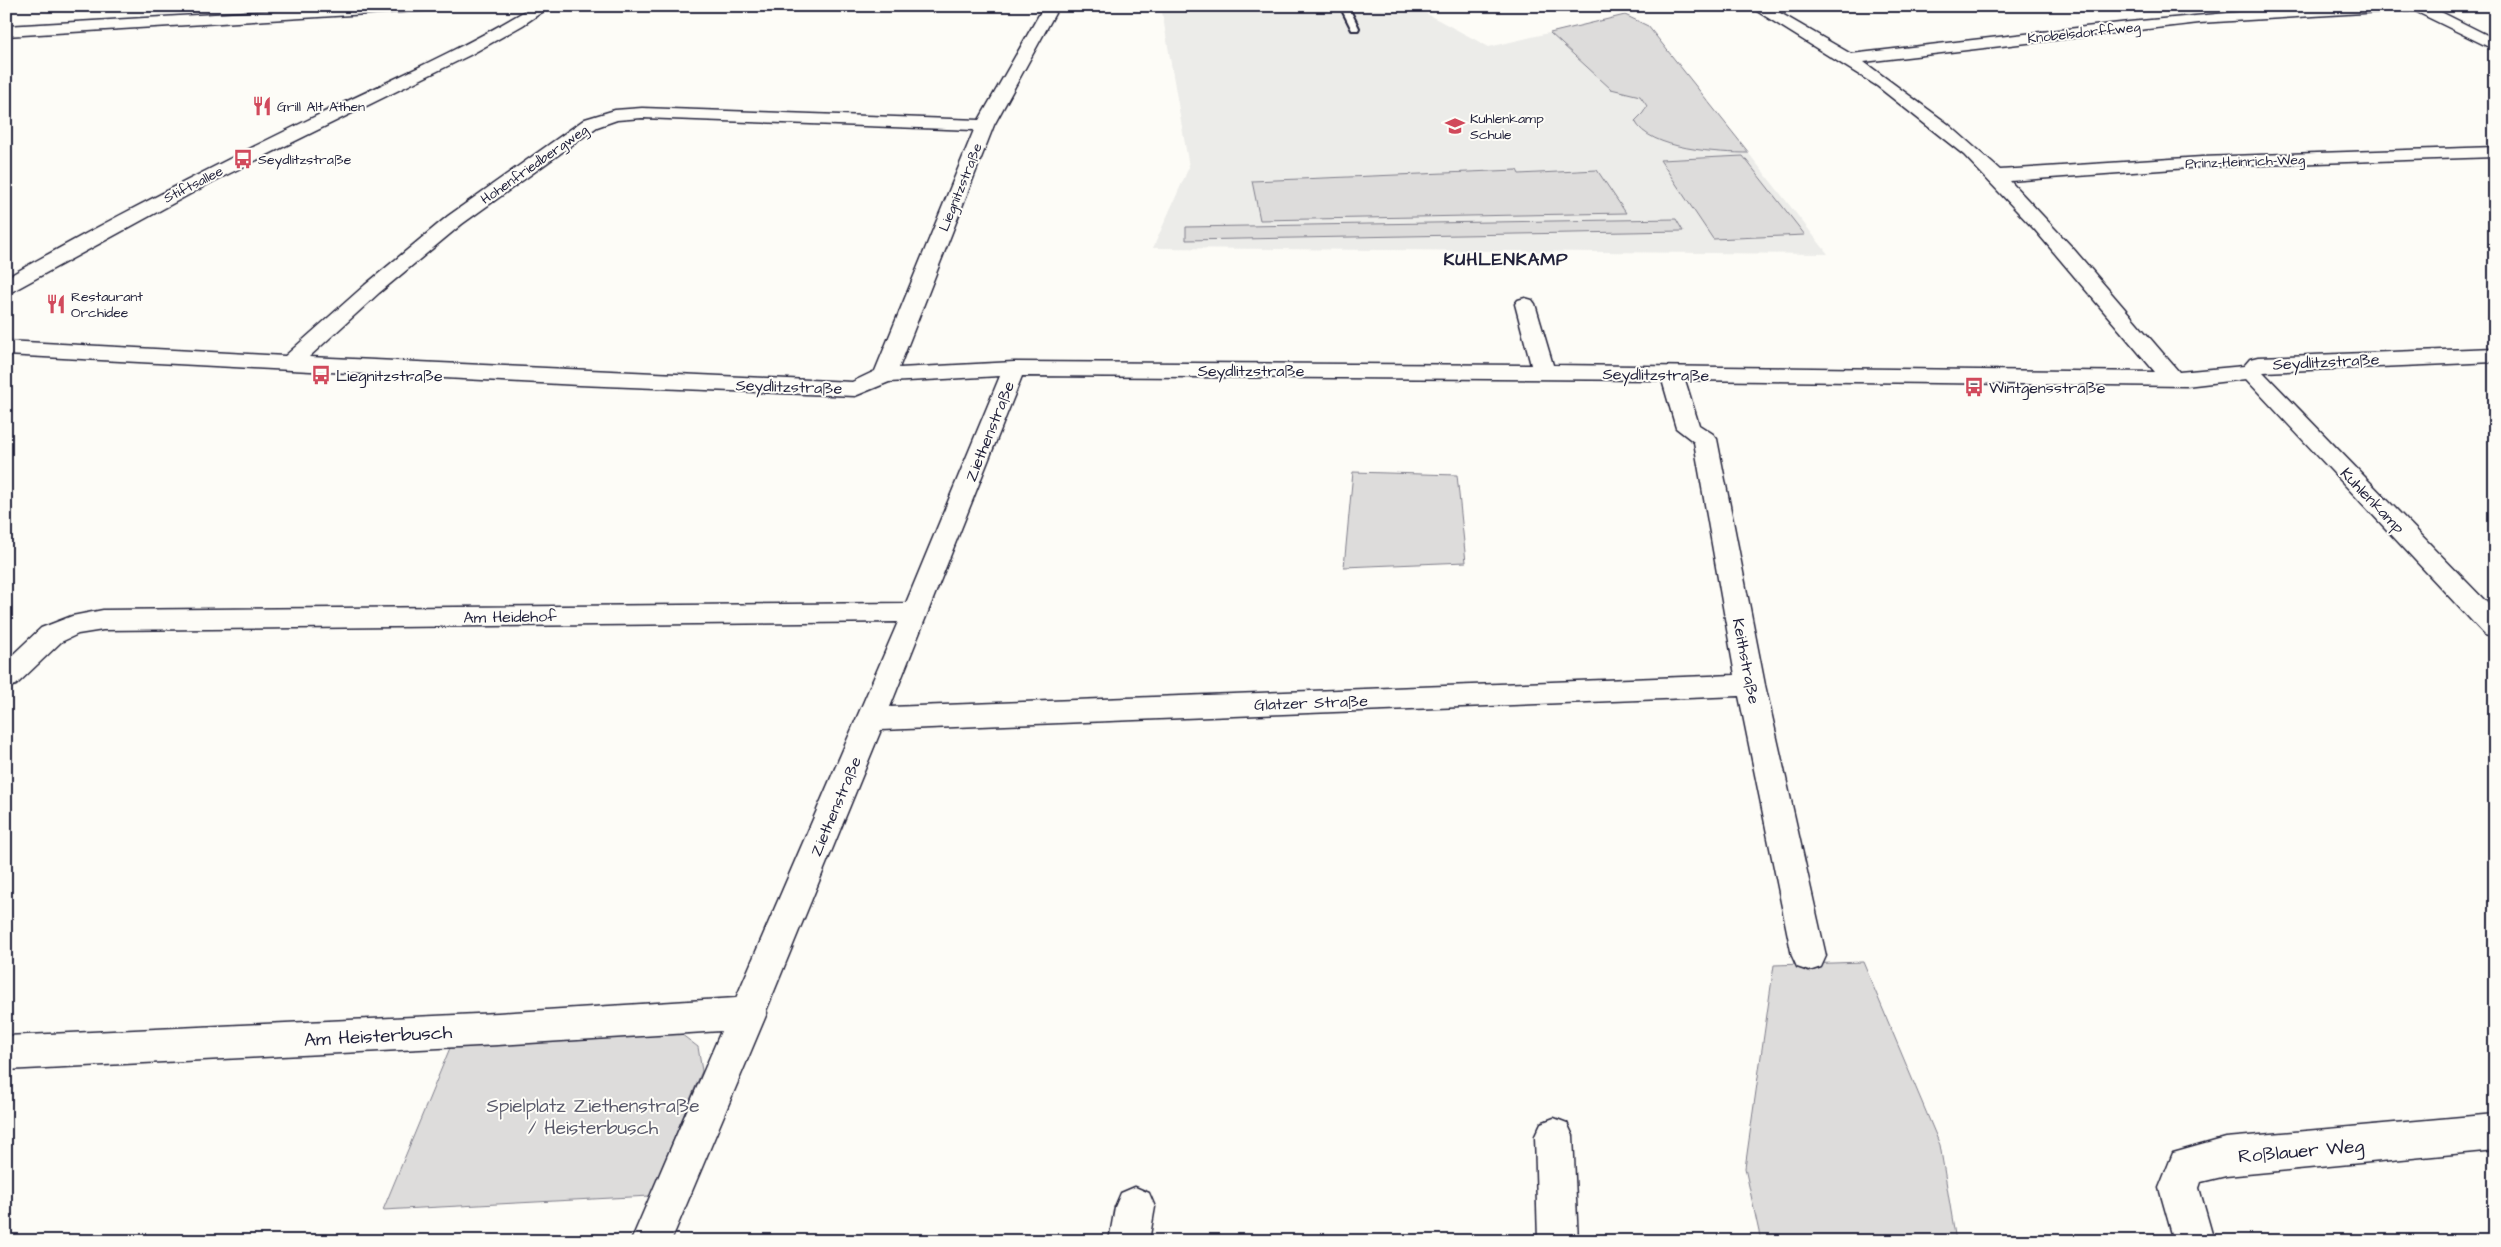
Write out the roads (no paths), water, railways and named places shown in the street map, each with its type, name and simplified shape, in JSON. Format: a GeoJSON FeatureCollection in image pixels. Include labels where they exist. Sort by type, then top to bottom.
{"type":"FeatureCollection","features":[{"type":"Feature","properties":{"kind":"street"},"geometry":{"type":"LineString","coordinates":[[6,31],[434,6]]}},
{"type":"Feature","properties":{"kind":"street","name":"Stiftsallee"},"geometry":{"type":"LineString","coordinates":[[6,287],[69,250],[208,176],[467,50],[544,6]]}},
{"type":"Feature","properties":{"kind":"street","name":"Liegnitzstraße"},"geometry":{"type":"LineString","coordinates":[[885,375],[985,125],[1052,6]]}},
{"type":"Feature","properties":{"kind":"street"},"geometry":{"type":"LineString","coordinates":[[1756,6],[1849,59],[1941,126],[1996,176],[2072,260],[2173,379]]}},
{"type":"Feature","properties":{"kind":"street","name":"Knobelsdorffweg"},"geometry":{"type":"LineString","coordinates":[[1849,59],[2137,26],[2352,8],[2410,6]]}},
{"type":"Feature","properties":{"kind":"street"},"geometry":{"type":"LineString","coordinates":[[2417,6],[2495,45]]}},
{"type":"Feature","properties":{"kind":"street","name":"Hohenfriedbergweg"},"geometry":{"type":"LineString","coordinates":[[290,363],[372,289],[455,220],[591,123],[615,115],[642,113],[985,125]]}},
{"type":"Feature","properties":{"kind":"street","name":"Prinz-Heinrich-Weg"},"geometry":{"type":"LineString","coordinates":[[1996,176],[2202,162],[2495,152]]}},
{"type":"Feature","properties":{"kind":"street"},"geometry":{"type":"LineString","coordinates":[[1525,304],[1544,372]]}},
{"type":"Feature","properties":{"kind":"street","name":"Seydlitzstraße"},"geometry":{"type":"LineString","coordinates":[[6,348],[579,378],[855,389],[885,375],[1014,369],[1544,372],[1672,375],[2173,379],[2251,372],[2258,364],[2495,355]]}},
{"type":"Feature","properties":{"kind":"street","name":"Ziethenstraße"},"geometry":{"type":"LineString","coordinates":[[651,1241],[749,1013],[916,612],[1014,369]]}},
{"type":"Feature","properties":{"kind":"street","name":"Kuhlenkamp"},"geometry":{"type":"LineString","coordinates":[[2251,372],[2495,628]]}},
{"type":"Feature","properties":{"kind":"street","name":"Keithstraße"},"geometry":{"type":"LineString","coordinates":[[1672,375],[1688,428],[1705,439],[1751,685],[1809,956]]}},
{"type":"Feature","properties":{"kind":"street","name":"Am Heidehof"},"geometry":{"type":"LineString","coordinates":[[6,678],[51,635],[72,626],[103,620],[916,612]]}},
{"type":"Feature","properties":{"kind":"street","name":"Glatzer Straße"},"geometry":{"type":"LineString","coordinates":[[871,719],[1751,685]]}},
{"type":"Feature","properties":{"kind":"street","name":"Am Heisterbusch"},"geometry":{"type":"LineString","coordinates":[[6,1053],[498,1029],[749,1013]]}},
{"type":"Feature","properties":{"kind":"street","name":"Roßlauer Weg"},"geometry":{"type":"LineString","coordinates":[[2194,1241],[2179,1188],[2187,1166],[2226,1157],[2495,1132]]}},
{"type":"Feature","properties":{"kind":"street"},"geometry":{"type":"LineString","coordinates":[[1554,1136],[1558,1241]]}},
{"type":"Feature","properties":{"kind":"lane"},"geometry":{"type":"LineString","coordinates":[[1344,6],[1355,28]]}},
{"type":"Feature","properties":{"kind":"place","name":"Grill Alt Athen"},"geometry":{"type":"Point","coordinates":[262,106]}},
{"type":"Feature","properties":{"kind":"place","name":"Kuhlenkamp Schule"},"geometry":{"type":"Point","coordinates":[1455,126]}},
{"type":"Feature","properties":{"kind":"place","name":"Seydlitzstraße"},"geometry":{"type":"Point","coordinates":[243,159]}},
{"type":"Feature","properties":{"kind":"place","name":"Restaurant Orchidee"},"geometry":{"type":"Point","coordinates":[56,304]}},
{"type":"Feature","properties":{"kind":"place","name":"Liegnitzstraße"},"geometry":{"type":"Point","coordinates":[321,375]}},
{"type":"Feature","properties":{"kind":"place","name":"Wintgensstraße"},"geometry":{"type":"Point","coordinates":[1974,387]}},
{"type":"Feature","properties":{"kind":"district","name":"KUHLENKAMP"},"geometry":{"type":"Point","coordinates":[1506,259]}},
{"type":"Feature","properties":{"kind":"park label","name":"Spielplatz Ziethenstraße / Heisterbusch"},"geometry":{"type":"Point","coordinates":[593,1116]}}]}
